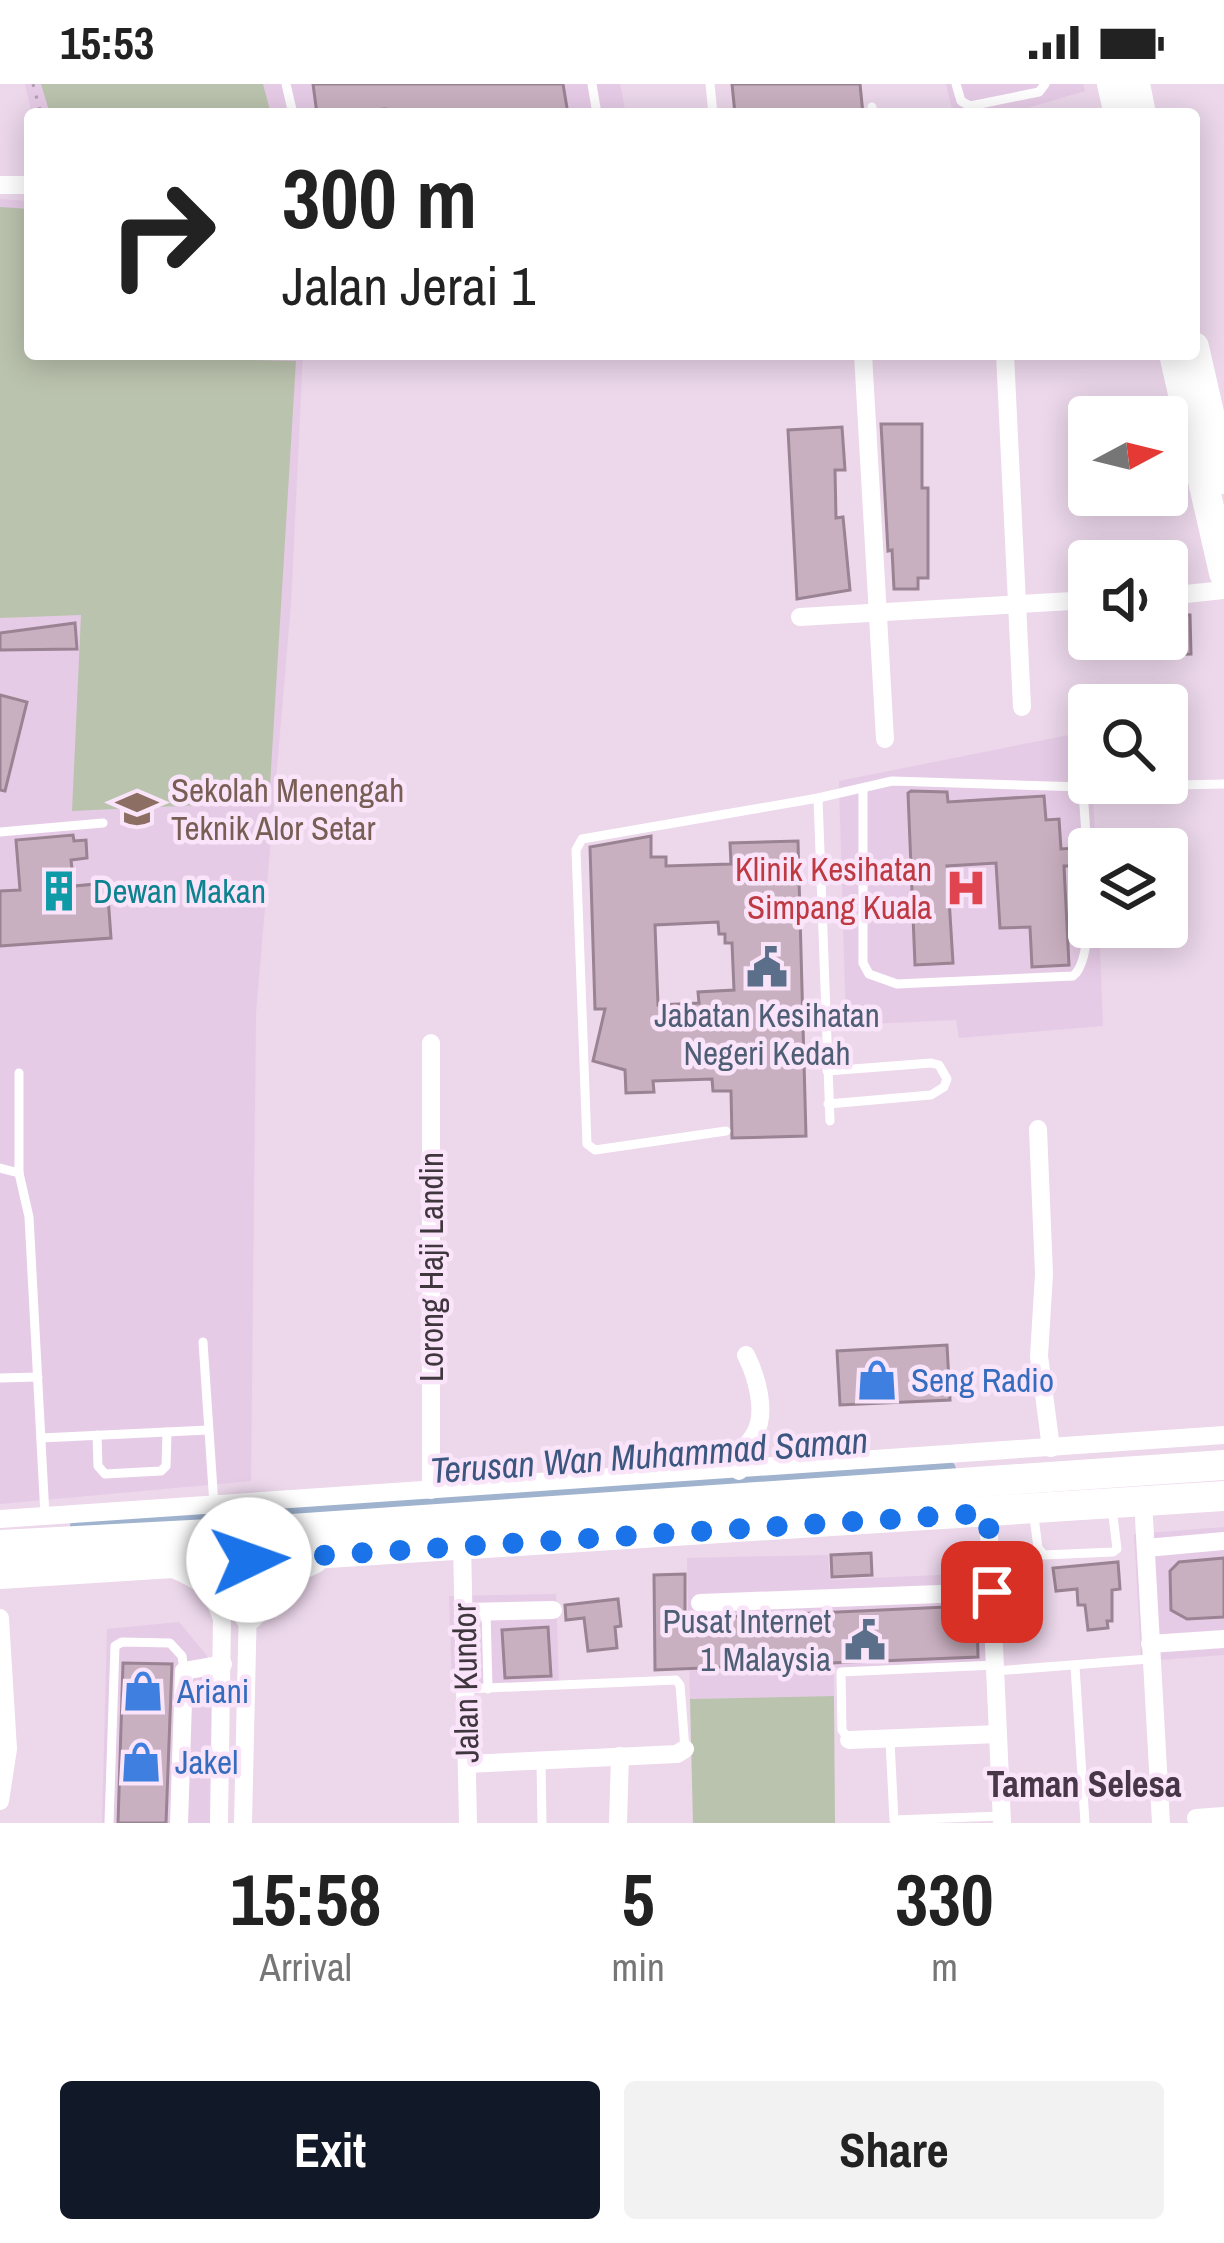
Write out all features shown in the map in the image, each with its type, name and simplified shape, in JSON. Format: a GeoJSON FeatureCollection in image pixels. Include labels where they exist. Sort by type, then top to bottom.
{"type":"FeatureCollection","features":[{"type":"Feature","properties":{"kind":"main road"},"geometry":{"type":"LineString","coordinates":[[1175,360],[1224,574]]}},
{"type":"Feature","properties":{"kind":"main road"},"geometry":{"type":"LineString","coordinates":[[1197,360],[1224,479]]}},
{"type":"Feature","properties":{"kind":"main road"},"geometry":{"type":"LineString","coordinates":[[0,1545],[50,1524],[314,1528],[1224,1466]]}},
{"type":"Feature","properties":{"kind":"main road"},"geometry":{"type":"LineString","coordinates":[[0,1574],[1224,1496]]}},
{"type":"Feature","properties":{"kind":"main road"},"geometry":{"type":"LineString","coordinates":[[249,1615],[290,1570],[318,1556]]}},
{"type":"Feature","properties":{"kind":"street"},"geometry":{"type":"LineString","coordinates":[[863,360],[885,739]]}},
{"type":"Feature","properties":{"kind":"street"},"geometry":{"type":"LineString","coordinates":[[1005,360],[1022,707]]}},
{"type":"Feature","properties":{"kind":"street"},"geometry":{"type":"LineString","coordinates":[[1188,594],[1224,590]]}},
{"type":"Feature","properties":{"kind":"street"},"geometry":{"type":"LineString","coordinates":[[800,617],[1068,601]]}},
{"type":"Feature","properties":{"kind":"street","name":"Lorong Haji Landin"},"geometry":{"type":"LineString","coordinates":[[431,1043],[431,1490]]}},
{"type":"Feature","properties":{"kind":"street"},"geometry":{"type":"LineString","coordinates":[[1039,1130],[1044,1274],[1039,1356],[1052,1448]]}},
{"type":"Feature","properties":{"kind":"street"},"geometry":{"type":"LineString","coordinates":[[739,1471],[740,1450],[757,1430],[759,1414],[756,1379],[746,1355]]}},
{"type":"Feature","properties":{"kind":"street"},"geometry":{"type":"LineString","coordinates":[[0,1519],[50,1524],[214,1504],[1224,1436]]}},
{"type":"Feature","properties":{"kind":"street"},"geometry":{"type":"LineString","coordinates":[[1143,1500],[1161,1823]]}},
{"type":"Feature","properties":{"kind":"street"},"geometry":{"type":"LineString","coordinates":[[988,1513],[1001,1820]]}},
{"type":"Feature","properties":{"kind":"street"},"geometry":{"type":"LineString","coordinates":[[1146,1548],[1224,1541]]}},
{"type":"Feature","properties":{"kind":"street","name":"Jalan Kundor"},"geometry":{"type":"LineString","coordinates":[[461,1544],[468,1823]]}},
{"type":"Feature","properties":{"kind":"street"},"geometry":{"type":"LineString","coordinates":[[243,1823],[249,1560]]}},
{"type":"Feature","properties":{"kind":"street"},"geometry":{"type":"LineString","coordinates":[[159,1563],[194,1577],[214,1595],[222,1619],[219,1823]]}},
{"type":"Feature","properties":{"kind":"street"},"geometry":{"type":"LineString","coordinates":[[700,1604],[992,1592]]}},
{"type":"Feature","properties":{"kind":"street"},"geometry":{"type":"LineString","coordinates":[[463,1612],[554,1610]]}},
{"type":"Feature","properties":{"kind":"street"},"geometry":{"type":"LineString","coordinates":[[0,1618],[8,1749],[0,1801]]}},
{"type":"Feature","properties":{"kind":"street"},"geometry":{"type":"LineString","coordinates":[[1149,1652],[1224,1639]]}},
{"type":"Feature","properties":{"kind":"street"},"geometry":{"type":"LineString","coordinates":[[179,1823],[184,1671],[223,1664]]}},
{"type":"Feature","properties":{"kind":"street"},"geometry":{"type":"LineString","coordinates":[[849,1740],[998,1734]]}},
{"type":"Feature","properties":{"kind":"street"},"geometry":{"type":"LineString","coordinates":[[467,1764],[677,1754],[685,1749]]}},
{"type":"Feature","properties":{"kind":"street"},"geometry":{"type":"LineString","coordinates":[[618,1823],[620,1756]]}},
{"type":"Feature","properties":{"kind":"street"},"geometry":{"type":"LineString","coordinates":[[1196,1817],[1224,1816]]}},
{"type":"Feature","properties":{"kind":"lane"},"geometry":{"type":"LineString","coordinates":[[956,84],[961,101],[970,106],[1045,87]]}},
{"type":"Feature","properties":{"kind":"lane"},"geometry":{"type":"LineString","coordinates":[[726,1131],[589,1148],[577,850],[582,838],[892,781],[1068,787]]}},
{"type":"Feature","properties":{"kind":"lane"},"geometry":{"type":"LineString","coordinates":[[1188,785],[1224,784]]}},
{"type":"Feature","properties":{"kind":"lane"},"geometry":{"type":"LineString","coordinates":[[863,788],[863,963],[869,974],[897,984],[1073,976],[1082,970],[1089,942],[1083,804]]}},
{"type":"Feature","properties":{"kind":"lane"},"geometry":{"type":"LineString","coordinates":[[818,798],[830,1121]]}},
{"type":"Feature","properties":{"kind":"lane"},"geometry":{"type":"LineString","coordinates":[[0,832],[103,823]]}},
{"type":"Feature","properties":{"kind":"lane"},"geometry":{"type":"LineString","coordinates":[[827,1070],[931,1064],[939,1065],[947,1079],[939,1093],[931,1095],[828,1104]]}},
{"type":"Feature","properties":{"kind":"lane"},"geometry":{"type":"LineString","coordinates":[[19,1073],[19,1173],[29,1217],[40,1438],[50,1524]]}},
{"type":"Feature","properties":{"kind":"lane"},"geometry":{"type":"LineString","coordinates":[[0,1168],[19,1173]]}},
{"type":"Feature","properties":{"kind":"lane"},"geometry":{"type":"LineString","coordinates":[[203,1342],[214,1504]]}},
{"type":"Feature","properties":{"kind":"lane"},"geometry":{"type":"LineString","coordinates":[[0,1378],[38,1378]]}},
{"type":"Feature","properties":{"kind":"lane"},"geometry":{"type":"LineString","coordinates":[[40,1438],[208,1430]]}},
{"type":"Feature","properties":{"kind":"lane"},"geometry":{"type":"LineString","coordinates":[[97,1435],[98,1466],[105,1474],[161,1471],[166,1466],[167,1432]]}},
{"type":"Feature","properties":{"kind":"lane"},"geometry":{"type":"LineString","coordinates":[[1033,1509],[1044,1555],[1113,1552],[1117,1549],[1111,1502]]}},
{"type":"Feature","properties":{"kind":"lane"},"geometry":{"type":"LineString","coordinates":[[486,1612],[488,1689]]}},
{"type":"Feature","properties":{"kind":"lane"},"geometry":{"type":"LineString","coordinates":[[109,1823],[115,1646],[140,1641],[170,1643],[182,1657],[184,1671]]}},
{"type":"Feature","properties":{"kind":"lane"},"geometry":{"type":"LineString","coordinates":[[849,1740],[842,1730],[841,1672],[1075,1666],[1149,1652]]}},
{"type":"Feature","properties":{"kind":"lane"},"geometry":{"type":"LineString","coordinates":[[1075,1666],[1085,1823]]}},
{"type":"Feature","properties":{"kind":"lane"},"geometry":{"type":"LineString","coordinates":[[465,1689],[676,1680],[685,1749]]}},
{"type":"Feature","properties":{"kind":"lane"},"geometry":{"type":"LineString","coordinates":[[890,1739],[894,1821],[1001,1820]]}},
{"type":"Feature","properties":{"kind":"lane"},"geometry":{"type":"LineString","coordinates":[[541,1760],[542,1823]]}},
{"type":"Feature","properties":{"kind":"shaded area"},"geometry":{"type":"Polygon","coordinates":[[[25,84],[620,84],[625,108],[31,108],[25,84]]]}},
{"type":"Feature","properties":{"kind":"shaded area"},"geometry":{"type":"Polygon","coordinates":[[[946,84],[1083,84],[1085,91],[1028,108],[952,108],[946,84]]]}},
{"type":"Feature","properties":{"kind":"shaded area","name":"Sekolah Menengah Teknik Alor Setar"},"geometry":{"type":"Polygon","coordinates":[[[0,199],[24,201],[24,360],[303,360],[291,604],[256,1013],[251,1481],[0,1504],[0,199]]]}},
{"type":"Feature","properties":{"kind":"shaded area","name":"Klinik Kesihatan Simpang Kuala"},"geometry":{"type":"Polygon","coordinates":[[[1068,735],[1068,804],[1093,804],[1095,828],[1068,828],[1068,948],[1100,948],[1103,1026],[959,1038],[956,1020],[846,1025],[839,781],[1068,735]]]}},
{"type":"Feature","properties":{"kind":"shaded area"},"geometry":{"type":"Polygon","coordinates":[[[1224,1527],[1224,1655],[1159,1660],[1141,1655],[1134,1534],[1224,1527]]]}},
{"type":"Feature","properties":{"kind":"shaded area"},"geometry":{"type":"Polygon","coordinates":[[[828,1555],[830,1580],[982,1573],[986,1661],[834,1668],[834,1696],[690,1699],[687,1558],[828,1555]]]}},
{"type":"Feature","properties":{"kind":"shaded area"},"geometry":{"type":"Polygon","coordinates":[[[556,1594],[559,1684],[452,1687],[449,1596],[556,1594]]]}},
{"type":"Feature","properties":{"kind":"shaded area"},"geometry":{"type":"Polygon","coordinates":[[[179,1622],[207,1656],[216,1687],[212,1823],[102,1823],[107,1629],[179,1622]]]}},
{"type":"Feature","properties":{"kind":"green space"},"geometry":{"type":"Polygon","coordinates":[[[41,84],[263,84],[269,108],[48,108],[41,84]]]}},
{"type":"Feature","properties":{"kind":"green space"},"geometry":{"type":"Polygon","coordinates":[[[0,207],[24,209],[24,360],[296,361],[269,802],[72,811],[81,615],[0,618],[0,207]]]}},
{"type":"Feature","properties":{"kind":"green space"},"geometry":{"type":"Polygon","coordinates":[[[834,1696],[835,1823],[693,1823],[690,1699],[834,1696]]]}},
{"type":"Feature","properties":{"kind":"building"},"geometry":{"type":"Polygon","coordinates":[[[313,84],[563,84],[567,108],[316,108],[313,84]]]}},
{"type":"Feature","properties":{"kind":"building"},"geometry":{"type":"Polygon","coordinates":[[[732,84],[860,84],[862,108],[734,108],[732,84]]]}},
{"type":"Feature","properties":{"kind":"building"},"geometry":{"type":"Polygon","coordinates":[[[881,424],[922,424],[928,578],[918,578],[918,589],[894,589],[881,424]]]}},
{"type":"Feature","properties":{"kind":"building"},"geometry":{"type":"Polygon","coordinates":[[[842,427],[845,470],[835,470],[836,518],[843,517],[850,590],[797,599],[788,430],[842,427]]]}},
{"type":"Feature","properties":{"kind":"building"},"geometry":{"type":"Polygon","coordinates":[[[1188,615],[1190,615],[1188,654],[1188,615]]]}},
{"type":"Feature","properties":{"kind":"building"},"geometry":{"type":"Polygon","coordinates":[[[75,623],[77,649],[0,650],[0,633],[75,623]]]}},
{"type":"Feature","properties":{"kind":"building"},"geometry":{"type":"Polygon","coordinates":[[[0,695],[27,702],[5,791],[0,790],[0,695]]]}},
{"type":"Feature","properties":{"kind":"building"},"geometry":{"type":"Polygon","coordinates":[[[947,792],[948,802],[1044,796],[1046,820],[1059,819],[1061,849],[1068,849],[1068,866],[1064,866],[1069,965],[1032,967],[1030,927],[1000,928],[996,863],[947,866],[953,963],[915,965],[908,793],[947,792]]]}},
{"type":"Feature","properties":{"kind":"building","name":"Dewan Makan"},"geometry":{"type":"Polygon","coordinates":[[[73,835],[74,841],[86,840],[87,858],[71,860],[74,886],[107,883],[111,938],[0,946],[0,891],[20,890],[16,840],[73,835]]]}},
{"type":"Feature","properties":{"kind":"building","name":"Jabatan Kesihatan Negeri Kedah"},"geometry":{"type":"Polygon","coordinates":[[[651,836],[651,857],[666,857],[666,866],[731,864],[730,843],[798,841],[806,1136],[732,1138],[731,1091],[713,1091],[712,1079],[653,1081],[654,1092],[626,1093],[625,1070],[593,1061],[605,1009],[595,1009],[590,847],[651,836]],[[718,922],[655,925],[658,1005],[699,1003],[698,992],[734,990],[732,943],[725,943],[725,934],[719,934],[718,922]]]}},
{"type":"Feature","properties":{"kind":"building"},"geometry":{"type":"Polygon","coordinates":[[[947,1345],[950,1400],[840,1405],[837,1351],[947,1345]]]}},
{"type":"Feature","properties":{"kind":"building"},"geometry":{"type":"Polygon","coordinates":[[[871,1553],[872,1575],[832,1577],[831,1555],[871,1553]]]}},
{"type":"Feature","properties":{"kind":"building"},"geometry":{"type":"Polygon","coordinates":[[[1224,1558],[1224,1617],[1187,1619],[1171,1610],[1170,1571],[1179,1562],[1224,1558]]]}},
{"type":"Feature","properties":{"kind":"building"},"geometry":{"type":"Polygon","coordinates":[[[1118,1562],[1120,1589],[1112,1590],[1112,1621],[1107,1621],[1108,1628],[1088,1630],[1077,1589],[1056,1591],[1053,1568],[1118,1562]]]}},
{"type":"Feature","properties":{"kind":"building"},"geometry":{"type":"Polygon","coordinates":[[[685,1574],[685,1619],[968,1606],[977,1616],[978,1657],[655,1670],[654,1575],[685,1574]]]}},
{"type":"Feature","properties":{"kind":"building"},"geometry":{"type":"Polygon","coordinates":[[[618,1599],[617,1648],[588,1651],[584,1618],[566,1620],[565,1605],[618,1599]]]}},
{"type":"Feature","properties":{"kind":"building"},"geometry":{"type":"Polygon","coordinates":[[[548,1627],[551,1676],[505,1678],[502,1630],[548,1627]]]}},
{"type":"Feature","properties":{"kind":"building"},"geometry":{"type":"Polygon","coordinates":[[[123,1663],[172,1664],[166,1823],[118,1823],[123,1663]]]}},
{"type":"Feature","properties":{"kind":"waterway","name":"Terusan Wan Muhammad Saman"},"geometry":{"type":"LineString","coordinates":[[78,1526],[948,1469]]}},
{"type":"Feature","properties":{"kind":"place","name":"Sekolah Menengah Teknik Alor Setar"},"geometry":{"type":"Point","coordinates":[137,809]}},
{"type":"Feature","properties":{"kind":"place","name":"Klinik Kesihatan Simpang Kuala"},"geometry":{"type":"Point","coordinates":[966,888]}},
{"type":"Feature","properties":{"kind":"place","name":"Dewan Makan"},"geometry":{"type":"Point","coordinates":[59,891]}},
{"type":"Feature","properties":{"kind":"place","name":"Jabatan Kesihatan Negeri Kedah"},"geometry":{"type":"Point","coordinates":[767,967]}},
{"type":"Feature","properties":{"kind":"place","name":"Seng Radio"},"geometry":{"type":"Point","coordinates":[877,1380]}},
{"type":"Feature","properties":{"kind":"place","name":"Pusat Internet 1 Malaysia"},"geometry":{"type":"Point","coordinates":[865,1640]}},
{"type":"Feature","properties":{"kind":"place","name":"Ariani"},"geometry":{"type":"Point","coordinates":[143,1691]}},
{"type":"Feature","properties":{"kind":"place","name":"Jakel"},"geometry":{"type":"Point","coordinates":[141,1762]}},
{"type":"Feature","properties":{"kind":"district","name":"Taman Selesa"},"geometry":{"type":"Point","coordinates":[1084,1784]}},
{"type":"Feature","properties":{"kind":"route"},"geometry":{"type":"LineString","coordinates":[[249,1560],[988,1513],[992,1592]]}}]}
